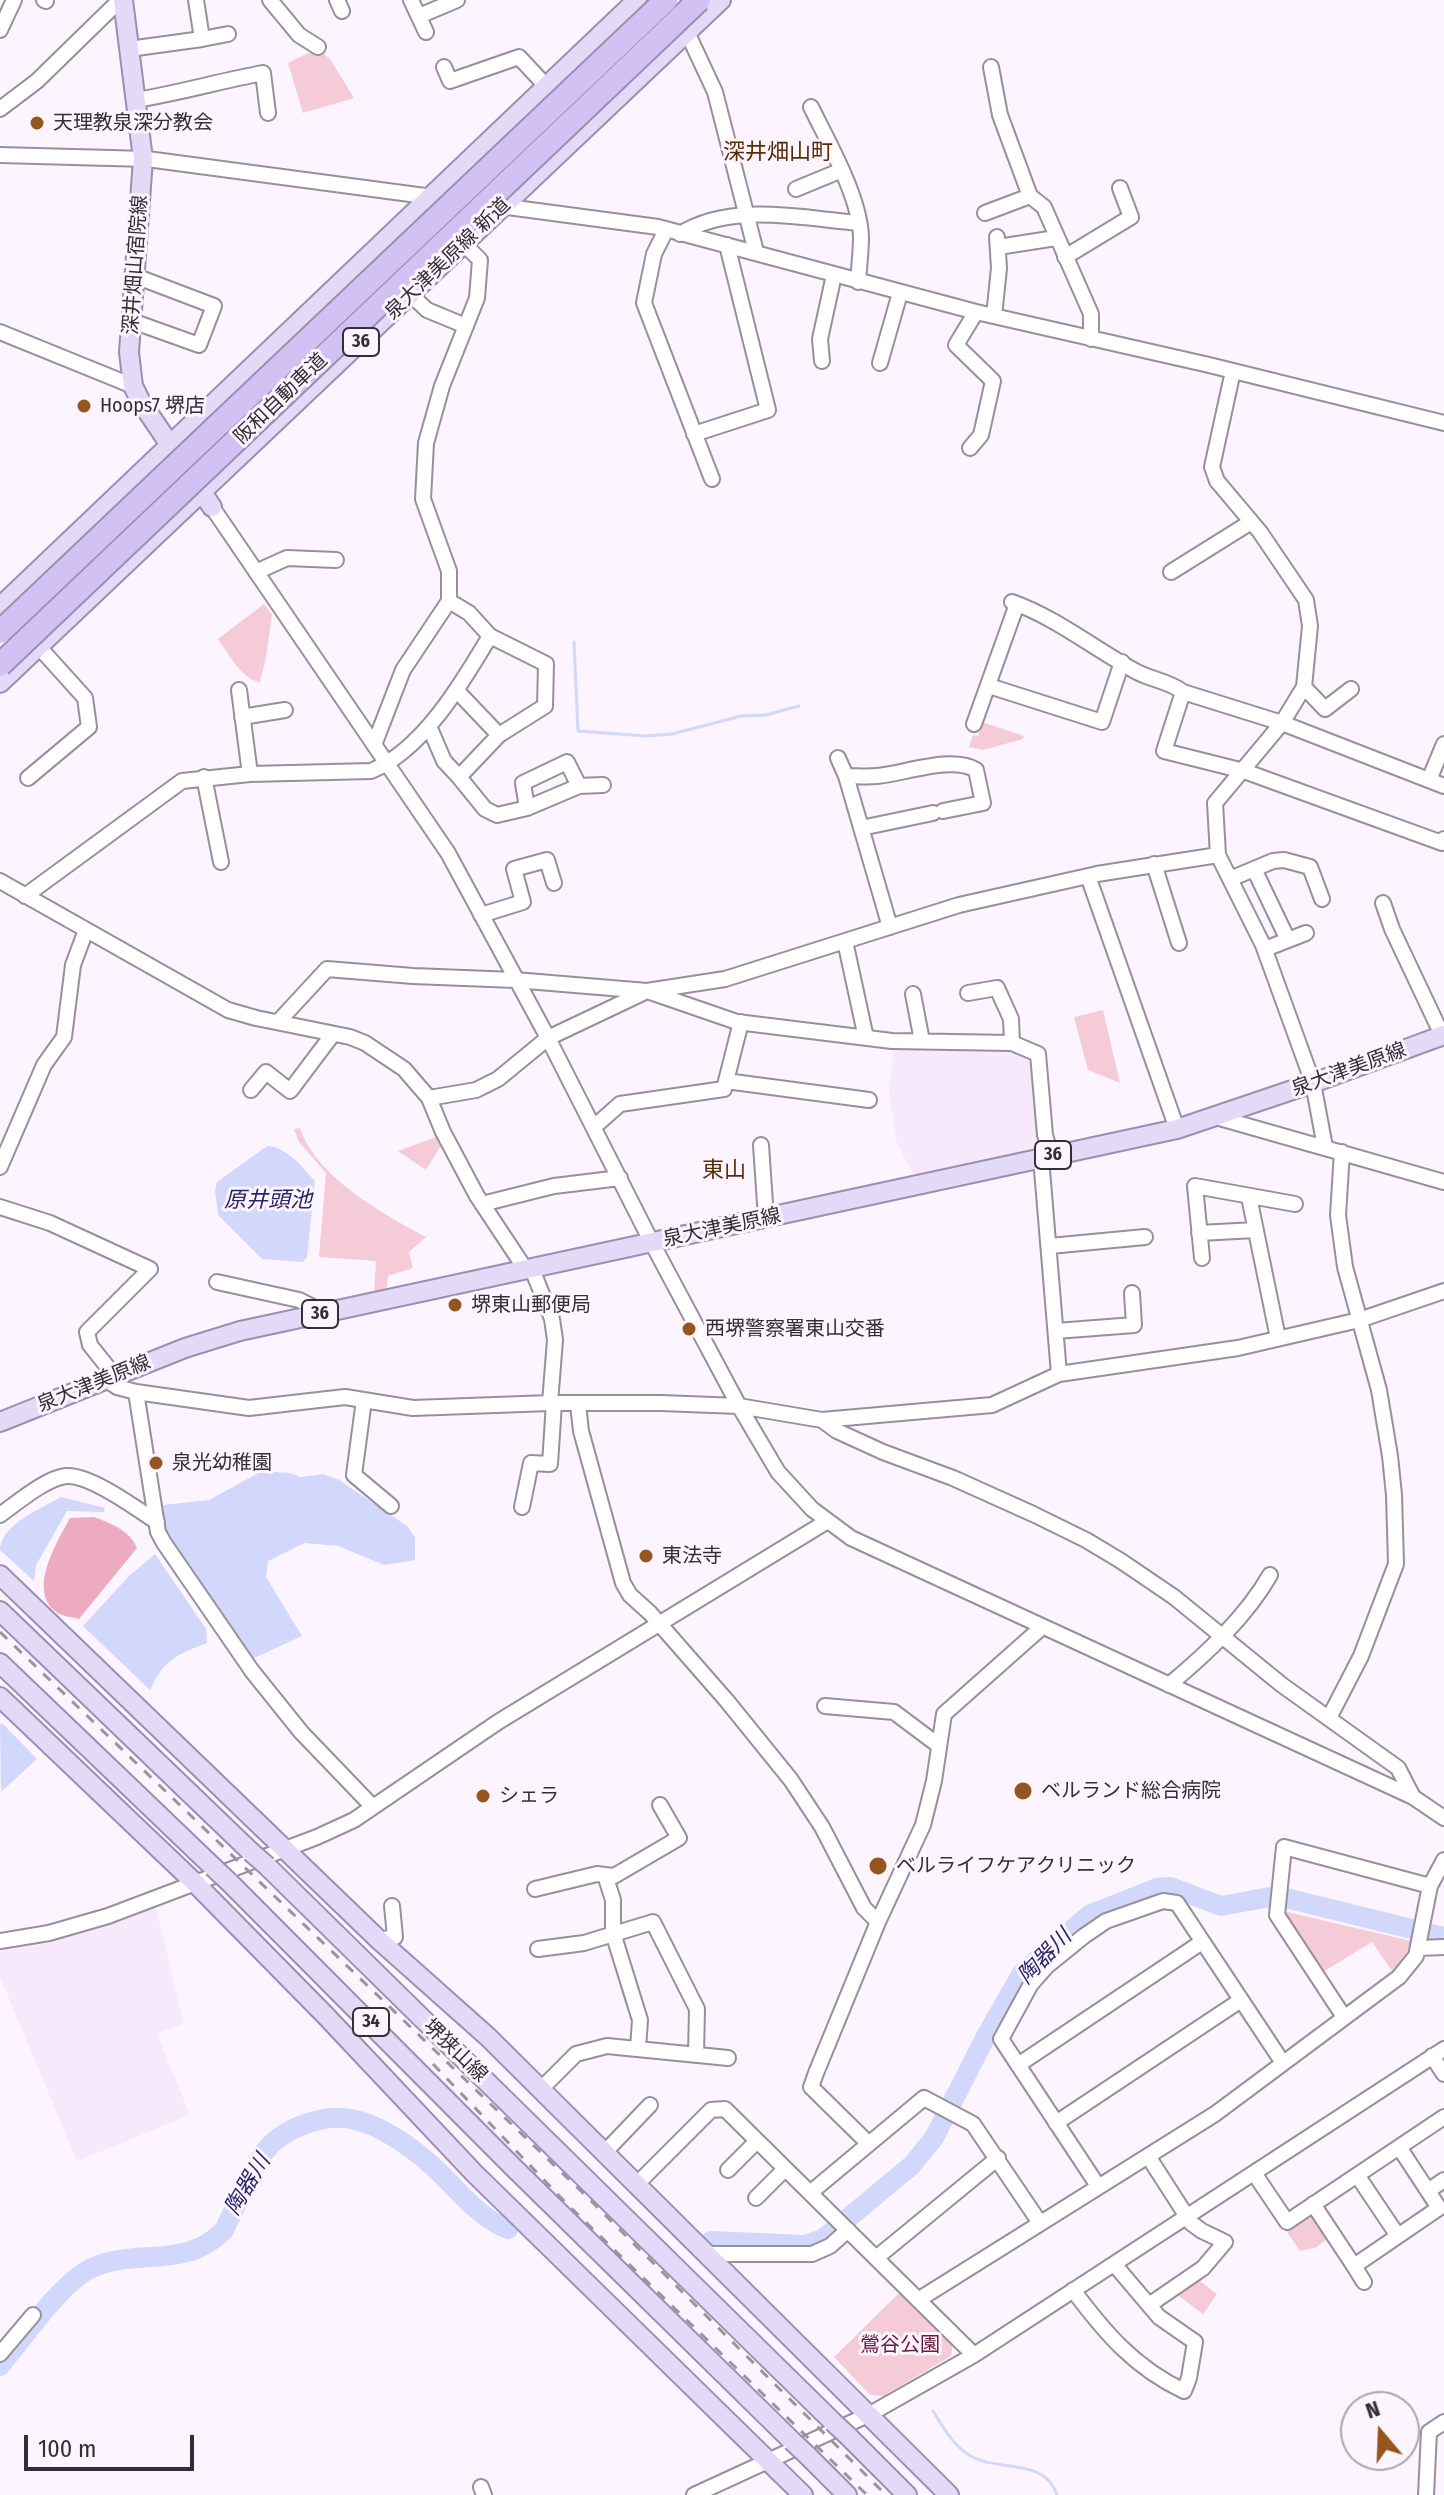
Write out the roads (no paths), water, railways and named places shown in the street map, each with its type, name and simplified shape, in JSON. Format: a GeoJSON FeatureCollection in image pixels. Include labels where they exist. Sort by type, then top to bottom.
{"type":"FeatureCollection","features":[{"type":"Feature","properties":{"kind":"highway","name":"阪和自動車道"},"geometry":{"type":"LineString","coordinates":[[0,632],[669,0]]}},
{"type":"Feature","properties":{"kind":"highway","name":"阪和自動車道"},"geometry":{"type":"LineString","coordinates":[[0,665],[699,0]]}},
{"type":"Feature","properties":{"kind":"main road"},"geometry":{"type":"LineString","coordinates":[[0,607],[637,0]]}},
{"type":"Feature","properties":{"kind":"main road","name":"泉大津美原線 新道"},"geometry":{"type":"LineString","coordinates":[[0,683],[207,500],[411,295],[721,0]]}},
{"type":"Feature","properties":{"kind":"main road","name":"深井畑山宿院線"},"geometry":{"type":"LineString","coordinates":[[115,3],[129,49],[143,159],[129,352],[133,386],[207,500]]}},
{"type":"Feature","properties":{"kind":"main road","name":"泉大津美原線"},"geometry":{"type":"LineString","coordinates":[[0,1422],[185,1348],[240,1331],[1177,1129],[1443,1035]]}},
{"type":"Feature","properties":{"kind":"main road"},"geometry":{"type":"LineString","coordinates":[[0,1575],[379,1940],[488,2037],[949,2495]]}},
{"type":"Feature","properties":{"kind":"main road","name":"堺狭山線"},"geometry":{"type":"LineString","coordinates":[[0,1611],[542,2134],[907,2495]]}},
{"type":"Feature","properties":{"kind":"main road","name":"堺狭山線"},"geometry":{"type":"LineString","coordinates":[[0,1663],[229,1882],[847,2495]]}},
{"type":"Feature","properties":{"kind":"main road"},"geometry":{"type":"LineString","coordinates":[[0,1697],[195,1883],[474,2173],[803,2495]]}},
{"type":"Feature","properties":{"kind":"street"},"geometry":{"type":"LineString","coordinates":[[0,30],[14,0]]}},
{"type":"Feature","properties":{"kind":"street"},"geometry":{"type":"LineString","coordinates":[[196,0],[202,39]]}},
{"type":"Feature","properties":{"kind":"street"},"geometry":{"type":"LineString","coordinates":[[411,0],[426,32]]}},
{"type":"Feature","properties":{"kind":"street"},"geometry":{"type":"LineString","coordinates":[[419,16],[457,0]]}},
{"type":"Feature","properties":{"kind":"street"},"geometry":{"type":"LineString","coordinates":[[669,0],[688,30],[715,92],[756,252]]}},
{"type":"Feature","properties":{"kind":"street"},"geometry":{"type":"LineString","coordinates":[[277,2],[299,35],[318,47]]}},
{"type":"Feature","properties":{"kind":"street"},"geometry":{"type":"LineString","coordinates":[[0,109],[37,81],[115,3]]}},
{"type":"Feature","properties":{"kind":"street"},"geometry":{"type":"LineString","coordinates":[[129,49],[228,34]]}},
{"type":"Feature","properties":{"kind":"street"},"geometry":{"type":"LineString","coordinates":[[444,67],[450,81],[519,57],[546,86]]}},
{"type":"Feature","properties":{"kind":"street"},"geometry":{"type":"LineString","coordinates":[[991,67],[1000,115],[1030,196],[1044,207],[1091,314],[1091,339]]}},
{"type":"Feature","properties":{"kind":"street"},"geometry":{"type":"LineString","coordinates":[[136,100],[184,93],[223,80],[263,73],[268,113]]}},
{"type":"Feature","properties":{"kind":"street"},"geometry":{"type":"LineString","coordinates":[[811,107],[842,170],[861,234],[858,282]]}},
{"type":"Feature","properties":{"kind":"street"},"geometry":{"type":"LineString","coordinates":[[0,155],[143,159],[503,206],[673,232],[976,312],[1444,423]]}},
{"type":"Feature","properties":{"kind":"street"},"geometry":{"type":"LineString","coordinates":[[796,189],[842,170]]}},
{"type":"Feature","properties":{"kind":"street"},"geometry":{"type":"LineString","coordinates":[[1065,257],[1131,217],[1120,188]]}},
{"type":"Feature","properties":{"kind":"street"},"geometry":{"type":"LineString","coordinates":[[985,213],[1030,196]]}},
{"type":"Feature","properties":{"kind":"street"},"geometry":{"type":"LineString","coordinates":[[712,479],[644,303],[654,254],[673,232],[717,218],[747,214],[858,223]]}},
{"type":"Feature","properties":{"kind":"street"},"geometry":{"type":"LineString","coordinates":[[994,316],[999,268],[997,242],[1056,238]]}},
{"type":"Feature","properties":{"kind":"street"},"geometry":{"type":"LineString","coordinates":[[374,745],[403,670],[449,601],[449,571],[423,499],[426,443],[442,386],[477,298],[480,260],[464,244]]}},
{"type":"Feature","properties":{"kind":"street"},"geometry":{"type":"LineString","coordinates":[[694,434],[768,410],[727,245]]}},
{"type":"Feature","properties":{"kind":"street"},"geometry":{"type":"LineString","coordinates":[[822,361],[820,339],[834,275]]}},
{"type":"Feature","properties":{"kind":"street"},"geometry":{"type":"LineString","coordinates":[[132,321],[199,345],[214,306],[135,276]]}},
{"type":"Feature","properties":{"kind":"street"},"geometry":{"type":"LineString","coordinates":[[880,363],[900,293]]}},
{"type":"Feature","properties":{"kind":"street"},"geometry":{"type":"LineString","coordinates":[[411,295],[427,310],[466,326]]}},
{"type":"Feature","properties":{"kind":"street"},"geometry":{"type":"LineString","coordinates":[[970,448],[981,435],[993,381],[956,345],[976,312]]}},
{"type":"Feature","properties":{"kind":"street"},"geometry":{"type":"LineString","coordinates":[[0,332],[133,386]]}},
{"type":"Feature","properties":{"kind":"street"},"geometry":{"type":"LineString","coordinates":[[1233,371],[1212,467],[1217,481],[1251,522],[1306,600],[1310,626],[1304,687],[1282,723],[1215,803],[1218,855],[1265,949],[1313,1083],[1325,1147]]}},
{"type":"Feature","properties":{"kind":"street"},"geometry":{"type":"LineString","coordinates":[[207,500],[448,853],[739,1406],[792,1490],[826,1522],[851,1538],[1413,1797],[1444,1818]]}},
{"type":"Feature","properties":{"kind":"street"},"geometry":{"type":"LineString","coordinates":[[1171,572],[1251,522]]}},
{"type":"Feature","properties":{"kind":"street"},"geometry":{"type":"LineString","coordinates":[[256,572],[287,558],[336,560]]}},
{"type":"Feature","properties":{"kind":"street"},"geometry":{"type":"LineString","coordinates":[[449,601],[469,613],[490,636],[546,664],[545,706],[499,735],[459,777]]}},
{"type":"Feature","properties":{"kind":"street"},"geometry":{"type":"LineString","coordinates":[[974,724],[1014,603],[1139,673],[1173,685],[1183,692],[1282,723],[1444,786]]}},
{"type":"Feature","properties":{"kind":"street"},"geometry":{"type":"LineString","coordinates":[[25,896],[182,781],[250,774],[371,771],[388,765],[429,726],[458,692],[490,636]]}},
{"type":"Feature","properties":{"kind":"street"},"geometry":{"type":"LineString","coordinates":[[28,778],[89,727],[85,698],[39,647]]}},
{"type":"Feature","properties":{"kind":"street"},"geometry":{"type":"LineString","coordinates":[[989,686],[1102,722],[1122,662]]}},
{"type":"Feature","properties":{"kind":"street"},"geometry":{"type":"LineString","coordinates":[[1304,687],[1325,709],[1351,689]]}},
{"type":"Feature","properties":{"kind":"street"},"geometry":{"type":"LineString","coordinates":[[239,690],[250,774]]}},
{"type":"Feature","properties":{"kind":"street"},"geometry":{"type":"LineString","coordinates":[[458,692],[499,735]]}},
{"type":"Feature","properties":{"kind":"street"},"geometry":{"type":"LineString","coordinates":[[1183,692],[1164,751],[1244,771],[1442,843],[1444,839]]}},
{"type":"Feature","properties":{"kind":"street"},"geometry":{"type":"LineString","coordinates":[[242,717],[285,710]]}},
{"type":"Feature","properties":{"kind":"street"},"geometry":{"type":"LineString","coordinates":[[429,726],[444,761],[485,809],[497,815],[527,808],[579,786],[603,785]]}},
{"type":"Feature","properties":{"kind":"street"},"geometry":{"type":"LineString","coordinates":[[1429,780],[1444,744]]}},
{"type":"Feature","properties":{"kind":"street"},"geometry":{"type":"LineString","coordinates":[[838,758],[890,927]]}},
{"type":"Feature","properties":{"kind":"street"},"geometry":{"type":"LineString","coordinates":[[527,808],[523,783],[567,762],[579,786]]}},
{"type":"Feature","properties":{"kind":"street"},"geometry":{"type":"LineString","coordinates":[[846,776],[875,776],[929,765],[970,766],[976,770],[983,803],[861,828]]}},
{"type":"Feature","properties":{"kind":"street"},"geometry":{"type":"LineString","coordinates":[[204,777],[221,862]]}},
{"type":"Feature","properties":{"kind":"street"},"geometry":{"type":"LineString","coordinates":[[429,1098],[476,1090],[498,1079],[548,1038],[647,991],[725,979],[959,905],[1088,876],[1218,855]]}},
{"type":"Feature","properties":{"kind":"street"},"geometry":{"type":"LineString","coordinates":[[481,915],[523,902],[514,869],[547,860],[554,883]]}},
{"type":"Feature","properties":{"kind":"street"},"geometry":{"type":"LineString","coordinates":[[1230,879],[1284,860],[1310,867],[1322,899]]}},
{"type":"Feature","properties":{"kind":"street"},"geometry":{"type":"LineString","coordinates":[[1154,864],[1179,943]]}},
{"type":"Feature","properties":{"kind":"street"},"geometry":{"type":"LineString","coordinates":[[1254,869],[1288,940]]}},
{"type":"Feature","properties":{"kind":"street"},"geometry":{"type":"LineString","coordinates":[[1088,876],[1177,1129]]}},
{"type":"Feature","properties":{"kind":"street"},"geometry":{"type":"LineString","coordinates":[[0,881],[228,1010],[365,1043],[404,1069],[429,1098],[443,1132],[482,1204],[529,1270],[552,1319],[555,1340],[550,1464],[531,1463],[522,1507]]}},
{"type":"Feature","properties":{"kind":"street"},"geometry":{"type":"LineString","coordinates":[[1383,903],[1392,929],[1443,1035]]}},
{"type":"Feature","properties":{"kind":"street"},"geometry":{"type":"LineString","coordinates":[[0,1167],[44,1065],[64,1037],[73,965],[86,930]]}},
{"type":"Feature","properties":{"kind":"street"},"geometry":{"type":"LineString","coordinates":[[1265,949],[1306,933]]}},
{"type":"Feature","properties":{"kind":"street"},"geometry":{"type":"LineString","coordinates":[[845,941],[866,1038]]}},
{"type":"Feature","properties":{"kind":"street"},"geometry":{"type":"LineString","coordinates":[[278,1022],[327,969],[647,991],[741,1022],[866,1038],[1012,1043],[1038,1054],[1059,1374]]}},
{"type":"Feature","properties":{"kind":"street"},"geometry":{"type":"LineString","coordinates":[[968,993],[997,988],[1011,1019],[1012,1043]]}},
{"type":"Feature","properties":{"kind":"street"},"geometry":{"type":"LineString","coordinates":[[913,994],[922,1041]]}},
{"type":"Feature","properties":{"kind":"street"},"geometry":{"type":"LineString","coordinates":[[594,1127],[620,1104],[724,1089],[741,1022]]}},
{"type":"Feature","properties":{"kind":"street"},"geometry":{"type":"LineString","coordinates":[[251,1090],[266,1072],[290,1091],[333,1034]]}},
{"type":"Feature","properties":{"kind":"street"},"geometry":{"type":"LineString","coordinates":[[726,1081],[869,1100]]}},
{"type":"Feature","properties":{"kind":"street"},"geometry":{"type":"LineString","coordinates":[[1216,1117],[1444,1182]]}},
{"type":"Feature","properties":{"kind":"street"},"geometry":{"type":"LineString","coordinates":[[761,1145],[766,1218]]}},
{"type":"Feature","properties":{"kind":"street"},"geometry":{"type":"LineString","coordinates":[[1329,1718],[1361,1656],[1396,1564],[1390,1456],[1379,1390],[1345,1267],[1338,1215],[1342,1152]]}},
{"type":"Feature","properties":{"kind":"street"},"geometry":{"type":"LineString","coordinates":[[482,1204],[554,1186],[620,1178]]}},
{"type":"Feature","properties":{"kind":"street"},"geometry":{"type":"LineString","coordinates":[[1202,1258],[1195,1186],[1295,1204]]}},
{"type":"Feature","properties":{"kind":"street"},"geometry":{"type":"LineString","coordinates":[[1249,1197],[1278,1338]]}},
{"type":"Feature","properties":{"kind":"street"},"geometry":{"type":"LineString","coordinates":[[0,1207],[50,1223],[150,1269],[87,1332],[90,1345],[117,1387],[249,1408],[345,1397],[413,1408],[661,1403],[739,1406],[822,1420],[992,1405],[1059,1374],[1238,1348],[1359,1320],[1444,1291]]}},
{"type":"Feature","properties":{"kind":"street"},"geometry":{"type":"LineString","coordinates":[[1199,1233],[1256,1230]]}},
{"type":"Feature","properties":{"kind":"street"},"geometry":{"type":"LineString","coordinates":[[1050,1246],[1145,1237]]}},
{"type":"Feature","properties":{"kind":"street"},"geometry":{"type":"LineString","coordinates":[[217,1282],[299,1300],[325,1313]]}},
{"type":"Feature","properties":{"kind":"street"},"geometry":{"type":"LineString","coordinates":[[1056,1331],[1134,1325],[1132,1293]]}},
{"type":"Feature","properties":{"kind":"street"},"geometry":{"type":"LineString","coordinates":[[136,1392],[157,1522],[164,1543],[252,1671],[301,1732],[373,1807]]}},
{"type":"Feature","properties":{"kind":"street"},"geometry":{"type":"LineString","coordinates":[[364,1400],[354,1475],[391,1506]]}},
{"type":"Feature","properties":{"kind":"street"},"geometry":{"type":"LineString","coordinates":[[578,1404],[581,1431],[623,1583],[727,1701],[791,1780],[822,1827],[864,1908],[878,1922]]}},
{"type":"Feature","properties":{"kind":"street"},"geometry":{"type":"LineString","coordinates":[[822,1420],[837,1431],[883,1452],[953,1478],[1086,1540],[1174,1597],[1220,1637],[1398,1768],[1413,1797]]}},
{"type":"Feature","properties":{"kind":"street"},"geometry":{"type":"LineString","coordinates":[[0,1515],[43,1485],[66,1476],[88,1481],[157,1522]]}},
{"type":"Feature","properties":{"kind":"street"},"geometry":{"type":"LineString","coordinates":[[0,1941],[49,1933],[108,1916],[354,1820],[498,1722],[826,1522]]}},
{"type":"Feature","properties":{"kind":"street"},"geometry":{"type":"LineString","coordinates":[[1169,1685],[1195,1663],[1258,1597],[1270,1575]]}},
{"type":"Feature","properties":{"kind":"street"},"geometry":{"type":"LineString","coordinates":[[868,2143],[811,2087],[878,1922],[923,1825],[934,1781],[944,1714],[1041,1628]]}},
{"type":"Feature","properties":{"kind":"street"},"geometry":{"type":"LineString","coordinates":[[825,1706],[894,1712],[938,1745]]}},
{"type":"Feature","properties":{"kind":"street"},"geometry":{"type":"LineString","coordinates":[[535,1889],[597,1874],[614,1876],[679,1838],[660,1805]]}},
{"type":"Feature","properties":{"kind":"street"},"geometry":{"type":"LineString","coordinates":[[1344,2017],[1277,1915],[1284,1847],[1430,1886]]}},
{"type":"Feature","properties":{"kind":"street"},"geometry":{"type":"LineString","coordinates":[[918,2300],[1215,2114],[1399,1977],[1409,1967],[1420,1938],[1430,1886],[1444,1860]]}},
{"type":"Feature","properties":{"kind":"street"},"geometry":{"type":"LineString","coordinates":[[605,1875],[613,1900],[613,1933],[640,2020],[638,2049]]}},
{"type":"Feature","properties":{"kind":"street"},"geometry":{"type":"LineString","coordinates":[[1098,2186],[1001,2039],[1031,1984],[1047,1966],[1095,1927],[1163,1901],[1177,1903],[1283,2063]]}},
{"type":"Feature","properties":{"kind":"street"},"geometry":{"type":"LineString","coordinates":[[379,1940],[395,1937],[392,1906]]}},
{"type":"Feature","properties":{"kind":"street"},"geometry":{"type":"LineString","coordinates":[[538,1949],[584,1943],[653,1922],[697,2009],[696,2054]]}},
{"type":"Feature","properties":{"kind":"street"},"geometry":{"type":"LineString","coordinates":[[1420,1938],[1444,1947]]}},
{"type":"Feature","properties":{"kind":"street"},"geometry":{"type":"LineString","coordinates":[[1018,2065],[1202,1942]]}},
{"type":"Feature","properties":{"kind":"street"},"geometry":{"type":"LineString","coordinates":[[1056,2123],[1241,2000]]}},
{"type":"Feature","properties":{"kind":"street"},"geometry":{"type":"LineString","coordinates":[[541,2089],[576,2054],[607,2046],[728,2058]]}},
{"type":"Feature","properties":{"kind":"street"},"geometry":{"type":"LineString","coordinates":[[694,2495],[870,2414],[974,2355],[1438,2052],[1444,2074]]}},
{"type":"Feature","properties":{"kind":"street"},"geometry":{"type":"LineString","coordinates":[[810,2193],[924,2098],[973,2124],[1040,2223]]}},
{"type":"Feature","properties":{"kind":"street"},"geometry":{"type":"LineString","coordinates":[[605,2152],[650,2105]]}},
{"type":"Feature","properties":{"kind":"street"},"geometry":{"type":"LineString","coordinates":[[637,2184],[711,2110],[725,2109],[974,2355]]}},
{"type":"Feature","properties":{"kind":"street"},"geometry":{"type":"LineString","coordinates":[[1254,2173],[1287,2222],[1444,2117]]}},
{"type":"Feature","properties":{"kind":"street"},"geometry":{"type":"LineString","coordinates":[[728,2170],[757,2141]]}},
{"type":"Feature","properties":{"kind":"street"},"geometry":{"type":"LineString","coordinates":[[1354,2266],[1398,2236],[1442,2212],[1399,2147]]}},
{"type":"Feature","properties":{"kind":"street"},"geometry":{"type":"LineString","coordinates":[[1148,2156],[1187,2216],[1202,2231],[1225,2242],[1203,2268],[1149,2305]]}},
{"type":"Feature","properties":{"kind":"street"},"geometry":{"type":"LineString","coordinates":[[876,2258],[998,2158]]}},
{"type":"Feature","properties":{"kind":"street"},"geometry":{"type":"LineString","coordinates":[[756,2198],[785,2169]]}},
{"type":"Feature","properties":{"kind":"street"},"geometry":{"type":"LineString","coordinates":[[1357,2175],[1398,2236]]}},
{"type":"Feature","properties":{"kind":"street"},"geometry":{"type":"LineString","coordinates":[[1428,2191],[1444,2180]]}},
{"type":"Feature","properties":{"kind":"street"},"geometry":{"type":"LineString","coordinates":[[1313,2204],[1364,2282]]}},
{"type":"Feature","properties":{"kind":"street"},"geometry":{"type":"LineString","coordinates":[[707,2254],[812,2254],[830,2246],[843,2226]]}},
{"type":"Feature","properties":{"kind":"street"},"geometry":{"type":"LineString","coordinates":[[1073,2290],[1125,2352],[1151,2374],[1184,2391],[1195,2342],[1159,2317],[1114,2264]]}},
{"type":"Feature","properties":{"kind":"street"},"geometry":{"type":"LineString","coordinates":[[0,2354],[33,2315]]}},
{"type":"Feature","properties":{"kind":"street"},"geometry":{"type":"LineString","coordinates":[[1426,2495],[1429,2432],[1444,2422]]}},
{"type":"Feature","properties":{"kind":"water","name":"原井頭池"},"geometry":{"type":"Polygon","coordinates":[[[267,1146],[287,1154],[315,1181],[307,1257],[303,1262],[262,1259],[218,1215],[217,1182],[267,1146]]]}},
{"type":"Feature","properties":{"kind":"water"},"geometry":{"type":"Polygon","coordinates":[[[262,1471],[301,1477],[323,1474],[339,1480],[407,1526],[415,1537],[415,1560],[384,1565],[338,1546],[304,1543],[268,1561],[266,1577],[302,1636],[250,1660],[165,1532],[163,1505],[209,1500],[262,1471]]]}},
{"type":"Feature","properties":{"kind":"water"},"geometry":{"type":"Polygon","coordinates":[[[61,1497],[105,1508],[104,1512],[67,1511],[36,1565],[34,1581],[0,1550],[2,1541],[23,1518],[61,1497]]]}},
{"type":"Feature","properties":{"kind":"water"},"geometry":{"type":"Polygon","coordinates":[[[155,1554],[206,1629],[207,1643],[172,1659],[150,1690],[83,1626],[129,1576],[155,1554]]]}},
{"type":"Feature","properties":{"kind":"water"},"geometry":{"type":"Polygon","coordinates":[[[2,1723],[37,1759],[1,1792],[0,1725],[2,1723]]]}},
{"type":"Feature","properties":{"kind":"waterway"},"geometry":{"type":"LineString","coordinates":[[574,642],[578,731],[646,736],[672,734],[741,716],[766,715],[799,706]]}},
{"type":"Feature","properties":{"kind":"waterway","name":"陶器川"},"geometry":{"type":"LineString","coordinates":[[711,2241],[805,2245],[823,2239],[912,2165],[934,2138],[1022,1973],[1089,1915],[1157,1888],[1171,1887],[1221,1906],[1270,1897],[1286,1898],[1444,1937]]}},
{"type":"Feature","properties":{"kind":"waterway","name":"陶器川"},"geometry":{"type":"LineString","coordinates":[[0,2366],[55,2298],[80,2275],[109,2262],[177,2255],[209,2243],[224,2230],[263,2154],[292,2130],[318,2120],[356,2120],[385,2132],[438,2171],[486,2217],[508,2229]]}},
{"type":"Feature","properties":{"kind":"waterway"},"geometry":{"type":"LineString","coordinates":[[933,2411],[963,2451],[980,2460],[1042,2475],[1057,2495]]}},
{"type":"Feature","properties":{"kind":"railway"},"geometry":{"type":"LineString","coordinates":[[0,1632],[582,2192],[886,2495]]}},
{"type":"Feature","properties":{"kind":"railway"},"geometry":{"type":"LineString","coordinates":[[433,2064],[567,2204],[867,2495]]}},
{"type":"Feature","properties":{"kind":"place","name":"天理教泉深分教会"},"geometry":{"type":"Point","coordinates":[37,123]}},
{"type":"Feature","properties":{"kind":"place","name":"Hoops7 堺店"},"geometry":{"type":"Point","coordinates":[84,406]}},
{"type":"Feature","properties":{"kind":"place","name":"堺東山郵便局"},"geometry":{"type":"Point","coordinates":[455,1305]}},
{"type":"Feature","properties":{"kind":"place","name":"西堺警察署東山交番"},"geometry":{"type":"Point","coordinates":[689,1329]}},
{"type":"Feature","properties":{"kind":"place","name":"泉光幼稚園"},"geometry":{"type":"Point","coordinates":[156,1463]}},
{"type":"Feature","properties":{"kind":"place","name":"東法寺"},"geometry":{"type":"Point","coordinates":[646,1556]}},
{"type":"Feature","properties":{"kind":"place","name":"ベルランド総合病院"},"geometry":{"type":"Point","coordinates":[1023,1791]}},
{"type":"Feature","properties":{"kind":"place","name":"シェラ"},"geometry":{"type":"Point","coordinates":[483,1796]}},
{"type":"Feature","properties":{"kind":"place","name":"ベルライフケアクリニック"},"geometry":{"type":"Point","coordinates":[878,1866]}},
{"type":"Feature","properties":{"kind":"district","name":"深井畑山町"},"geometry":{"type":"Point","coordinates":[778,153]}},
{"type":"Feature","properties":{"kind":"district","name":"東山"},"geometry":{"type":"Point","coordinates":[724,1171]}},
{"type":"Feature","properties":{"kind":"park label","name":"鶯谷公園"},"geometry":{"type":"Point","coordinates":[900,2345]}}]}
